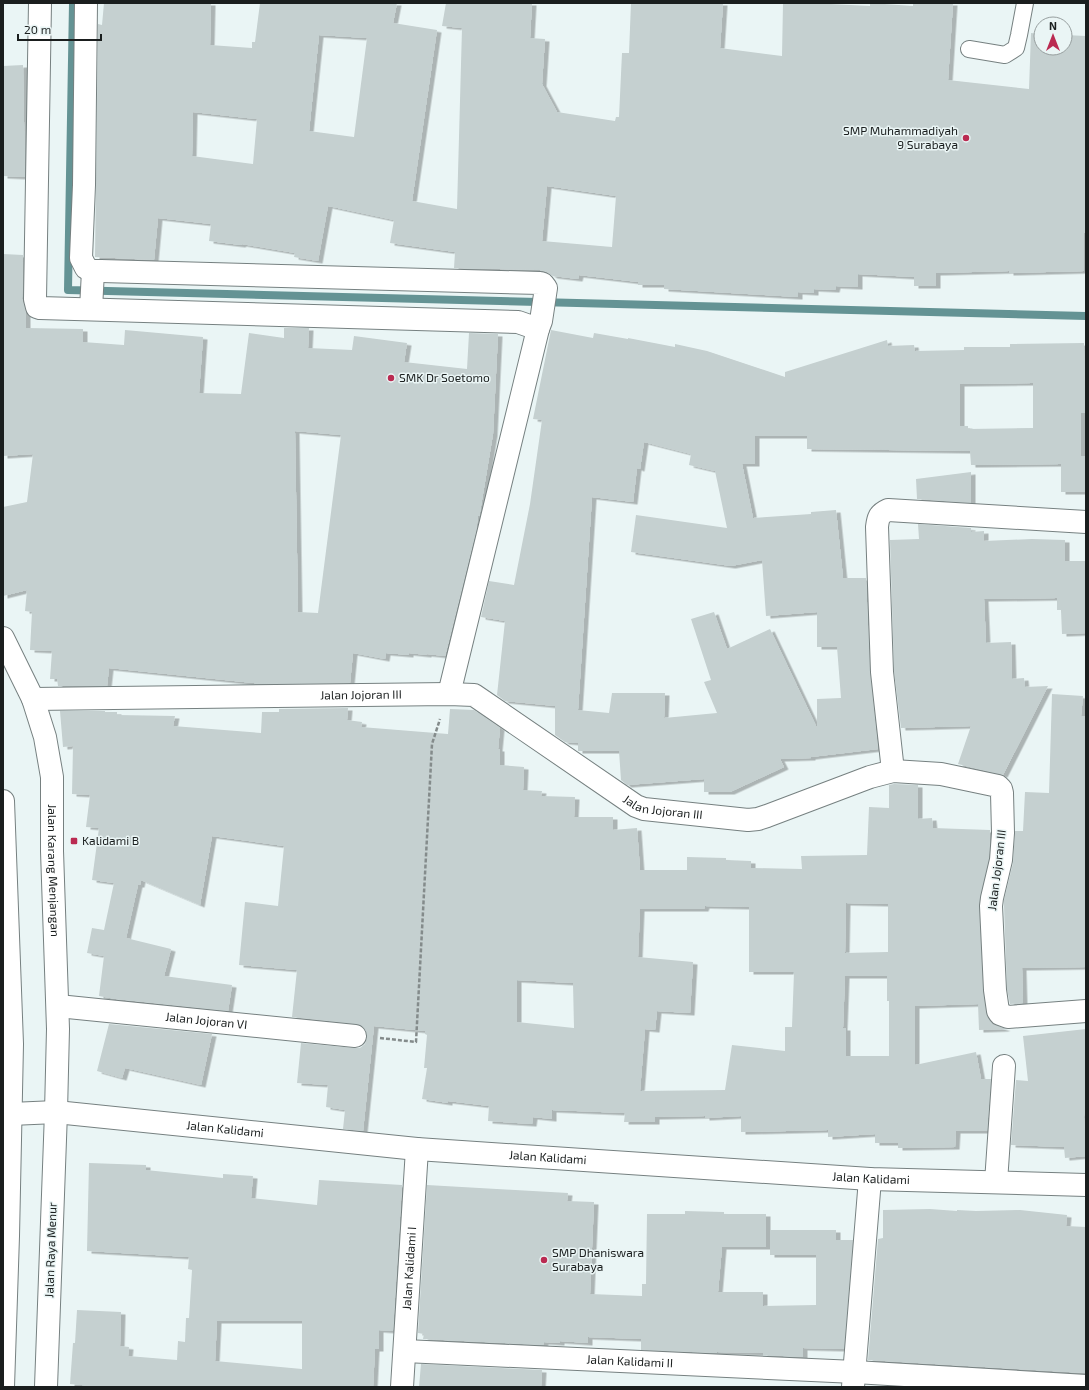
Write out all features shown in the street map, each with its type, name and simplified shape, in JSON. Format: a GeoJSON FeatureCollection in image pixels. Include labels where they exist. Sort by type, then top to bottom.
{"type":"FeatureCollection","features":[{"type":"Feature","properties":{"kind":"street"},"geometry":{"type":"LineString","coordinates":[[40,3],[35,304],[37,307],[91,306],[518,322],[540,325]]}},
{"type":"Feature","properties":{"kind":"street"},"geometry":{"type":"LineString","coordinates":[[86,3],[84,185],[81,258],[86,268],[93,274],[525,282],[543,284],[546,288],[540,325],[449,694]]}},
{"type":"Feature","properties":{"kind":"street"},"geometry":{"type":"LineString","coordinates":[[91,306],[93,274]]}},
{"type":"Feature","properties":{"kind":"street"},"geometry":{"type":"LineString","coordinates":[[893,771],[882,672],[877,527],[880,515],[888,510],[1086,522]]}},
{"type":"Feature","properties":{"kind":"street","name":"Jalan Karang Menjangan"},"geometry":{"type":"LineString","coordinates":[[3,638],[33,699],[45,737],[52,777],[52,851],[58,1006],[56,1112]]}},
{"type":"Feature","properties":{"kind":"street","name":"Jalan Jojoran III"},"geometry":{"type":"LineString","coordinates":[[33,699],[470,695],[478,697],[629,803],[644,809],[748,820],[758,819],[870,777],[893,771],[941,774],[998,786],[1001,789],[1003,832],[1000,868],[991,906],[995,990],[998,1011],[1000,1014],[1008,1017],[1086,1012]]}},
{"type":"Feature","properties":{"kind":"street"},"geometry":{"type":"LineString","coordinates":[[3,801],[8,1044],[11,1114],[6,1236],[3,1387]]}},
{"type":"Feature","properties":{"kind":"street","name":"Jalan Jojoran VI"},"geometry":{"type":"LineString","coordinates":[[58,1006],[355,1036]]}},
{"type":"Feature","properties":{"kind":"street"},"geometry":{"type":"LineString","coordinates":[[996,1182],[1004,1066]]}},
{"type":"Feature","properties":{"kind":"street","name":"Jalan Kalidami"},"geometry":{"type":"LineString","coordinates":[[11,1114],[56,1112],[417,1149],[870,1179],[1086,1185]]}},
{"type":"Feature","properties":{"kind":"street","name":"Jalan Raya Menur"},"geometry":{"type":"LineString","coordinates":[[46,1387],[56,1112]]}},
{"type":"Feature","properties":{"kind":"street","name":"Jalan Kalidami I"},"geometry":{"type":"LineString","coordinates":[[402,1387],[417,1149]]}},
{"type":"Feature","properties":{"kind":"street"},"geometry":{"type":"LineString","coordinates":[[854,1379],[870,1179]]}},
{"type":"Feature","properties":{"kind":"street","name":"Jalan Kalidami II"},"geometry":{"type":"LineString","coordinates":[[405,1351],[854,1379],[1086,1386]]}},
{"type":"Feature","properties":{"kind":"lane"},"geometry":{"type":"LineString","coordinates":[[969,49],[1006,55],[1016,48],[1025,3]]}},
{"type":"Feature","properties":{"kind":"path"},"geometry":{"type":"LineString","coordinates":[[355,1036],[416,1042],[432,744],[449,694]]}},
{"type":"Feature","properties":{"kind":"building"},"geometry":{"type":"Polygon","coordinates":[[[104,3],[211,3],[210,45],[252,48],[252,42],[255,42],[260,3],[397,3],[393,23],[437,30],[412,201],[457,209],[462,28],[442,26],[446,3],[532,3],[530,38],[545,39],[542,84],[557,112],[615,121],[616,117],[619,117],[622,53],[629,53],[631,3],[723,3],[720,48],[782,56],[783,3],[870,6],[870,3],[913,6],[913,3],[953,3],[948,80],[1029,89],[1031,33],[1033,33],[1033,56],[1073,56],[1073,35],[1086,36],[1086,233],[1084,233],[1084,271],[936,273],[936,286],[914,286],[914,277],[858,274],[858,287],[836,286],[835,290],[814,289],[814,293],[798,292],[798,297],[664,289],[664,285],[638,285],[638,282],[579,275],[578,279],[553,276],[540,270],[454,268],[455,252],[390,243],[394,220],[328,206],[318,261],[294,257],[295,253],[242,244],[209,241],[211,224],[158,218],[154,260],[95,257],[98,24],[102,25],[104,3]],[[319,35],[309,131],[354,137],[367,38],[319,35]],[[193,112],[192,156],[253,164],[257,119],[193,112]],[[547,186],[542,241],[612,247],[616,196],[547,186]]]}},
{"type":"Feature","properties":{"kind":"building"},"geometry":{"type":"Polygon","coordinates":[[[23,65],[25,177],[3,176],[3,66],[23,65]]]}},
{"type":"Feature","properties":{"kind":"building"},"geometry":{"type":"Polygon","coordinates":[[[3,254],[23,255],[22,299],[26,312],[26,328],[83,329],[83,342],[124,345],[125,330],[203,337],[199,393],[241,394],[249,333],[284,338],[284,328],[309,328],[308,348],[352,350],[354,336],[407,343],[404,362],[467,369],[469,333],[498,334],[493,434],[480,516],[478,516],[476,531],[445,656],[386,653],[385,659],[353,653],[350,683],[262,684],[109,668],[107,686],[58,686],[57,679],[50,679],[52,651],[30,650],[32,612],[25,611],[27,590],[3,596],[3,507],[27,502],[33,454],[3,456],[3,254]],[[295,431],[298,612],[318,613],[341,435],[295,431]]]}},
{"type":"Feature","properties":{"kind":"building"},"geometry":{"type":"Polygon","coordinates":[[[551,330],[593,338],[594,333],[675,347],[675,344],[707,351],[785,377],[785,372],[887,340],[888,346],[914,345],[915,351],[964,350],[964,347],[1010,347],[1010,344],[1084,343],[1085,413],[1081,413],[1081,456],[1086,456],[1086,492],[1061,492],[1061,464],[971,465],[970,451],[807,449],[807,436],[755,436],[755,464],[742,464],[753,518],[811,514],[811,512],[836,510],[843,578],[866,578],[870,672],[878,749],[811,758],[780,759],[784,767],[730,792],[704,792],[704,779],[627,785],[621,780],[619,751],[578,751],[578,743],[565,742],[555,735],[555,706],[505,701],[497,695],[505,621],[481,617],[489,581],[514,585],[530,504],[542,420],[533,419],[551,330]],[[1033,383],[960,384],[960,426],[968,426],[968,429],[1033,428],[1033,383]],[[644,442],[640,469],[637,468],[633,502],[592,497],[578,710],[609,713],[612,693],[665,693],[664,718],[717,713],[704,682],[711,680],[691,619],[714,612],[727,649],[770,629],[817,728],[817,699],[841,698],[837,647],[817,647],[817,612],[766,616],[762,560],[731,566],[631,552],[636,515],[727,528],[715,471],[689,465],[691,454],[644,442]]]}},
{"type":"Feature","properties":{"kind":"building"},"geometry":{"type":"Polygon","coordinates":[[[971,472],[971,503],[917,499],[916,479],[971,472]]]}},
{"type":"Feature","properties":{"kind":"building"},"geometry":{"type":"Polygon","coordinates":[[[918,524],[971,528],[971,532],[984,531],[984,541],[1032,539],[1065,540],[1065,561],[1086,561],[1086,633],[1062,634],[1061,610],[1057,610],[1057,598],[984,599],[986,643],[1011,642],[1012,679],[1024,678],[1025,687],[1048,686],[1003,775],[958,764],[971,726],[901,728],[894,671],[890,540],[919,539],[918,524]]]}},
{"type":"Feature","properties":{"kind":"building"},"geometry":{"type":"Polygon","coordinates":[[[1052,694],[1083,696],[1081,716],[1086,717],[1086,967],[1022,968],[1023,1003],[1010,1004],[1007,989],[1004,900],[1013,863],[1015,831],[1023,831],[1025,792],[1049,793],[1052,694]]]}},
{"type":"Feature","properties":{"kind":"building"},"geometry":{"type":"Polygon","coordinates":[[[348,708],[347,720],[362,722],[361,727],[448,734],[450,709],[474,710],[500,728],[498,749],[500,749],[500,765],[524,767],[523,790],[542,791],[541,796],[575,797],[574,817],[613,817],[613,830],[637,828],[640,870],[687,870],[687,857],[726,858],[726,860],[751,861],[751,868],[802,869],[801,856],[867,855],[869,807],[889,808],[889,785],[918,785],[918,819],[932,818],[933,828],[990,830],[989,858],[979,905],[983,991],[988,1018],[995,1025],[1006,1029],[979,1030],[978,1004],[915,1006],[915,1065],[976,1052],[981,1079],[991,1079],[987,1131],[956,1131],[955,1147],[898,1148],[898,1143],[875,1143],[875,1134],[828,1137],[828,1130],[741,1132],[741,1116],[705,1118],[705,1116],[655,1117],[655,1122],[624,1122],[625,1113],[552,1110],[552,1119],[533,1117],[532,1124],[488,1121],[489,1106],[448,1101],[448,1103],[422,1099],[427,1068],[424,1068],[427,1035],[425,1034],[425,1031],[374,1026],[363,1131],[343,1129],[345,1110],[326,1107],[328,1085],[297,1083],[301,1043],[360,1048],[365,1044],[367,1038],[366,1031],[362,1026],[356,1024],[292,1017],[297,970],[239,965],[245,902],[278,906],[284,846],[212,836],[200,905],[141,880],[140,885],[138,885],[126,938],[171,949],[164,976],[232,985],[228,1011],[99,996],[104,956],[87,953],[92,928],[104,930],[114,883],[92,880],[99,828],[86,827],[90,795],[72,794],[73,746],[63,747],[60,711],[105,711],[117,712],[117,715],[175,716],[173,726],[261,733],[262,712],[279,712],[279,709],[348,708]],[[846,903],[845,953],[888,952],[888,904],[846,903]],[[705,906],[704,909],[640,909],[638,957],[693,962],[690,1013],[657,1011],[655,1030],[645,1029],[640,1091],[725,1090],[732,1045],[785,1051],[785,1027],[792,1027],[794,972],[749,972],[749,907],[705,906]],[[845,976],[843,1028],[846,1028],[846,1056],[889,1056],[889,1001],[887,1001],[887,976],[845,976]],[[517,980],[517,1022],[574,1028],[573,983],[517,980]]]}},
{"type":"Feature","properties":{"kind":"building"},"geometry":{"type":"Polygon","coordinates":[[[109,1024],[212,1034],[201,1085],[125,1068],[122,1078],[97,1071],[109,1024]]]}},
{"type":"Feature","properties":{"kind":"building"},"geometry":{"type":"Polygon","coordinates":[[[1086,1029],[1086,1095],[1084,1117],[1086,1156],[1065,1158],[1064,1147],[1011,1145],[1016,1080],[1028,1081],[1023,1036],[1086,1029]]]}},
{"type":"Feature","properties":{"kind":"building"},"geometry":{"type":"Polygon","coordinates":[[[89,1163],[146,1165],[146,1170],[223,1178],[223,1174],[253,1176],[251,1198],[317,1205],[319,1180],[402,1185],[393,1331],[379,1330],[379,1349],[375,1349],[373,1387],[105,1387],[70,1384],[77,1310],[121,1312],[120,1346],[129,1347],[128,1356],[177,1360],[178,1341],[185,1342],[186,1318],[189,1318],[192,1270],[188,1269],[189,1257],[87,1251],[89,1163]],[[217,1321],[215,1361],[302,1369],[302,1321],[217,1321]]]}},
{"type":"Feature","properties":{"kind":"building"},"geometry":{"type":"Polygon","coordinates":[[[427,1185],[568,1193],[567,1201],[594,1202],[590,1294],[642,1296],[642,1284],[646,1284],[647,1214],[685,1214],[685,1211],[724,1212],[724,1214],[766,1214],[766,1247],[722,1247],[718,1292],[763,1292],[763,1306],[816,1305],[816,1255],[770,1255],[770,1230],[836,1230],[836,1240],[853,1240],[844,1349],[803,1348],[803,1357],[763,1355],[763,1353],[641,1350],[641,1339],[588,1337],[588,1343],[560,1341],[560,1343],[544,1342],[543,1345],[423,1339],[424,1334],[418,1333],[427,1185]]]}},
{"type":"Feature","properties":{"kind":"building"},"geometry":{"type":"Polygon","coordinates":[[[930,1209],[957,1211],[1020,1210],[1067,1215],[1066,1226],[1086,1227],[1086,1373],[868,1360],[878,1239],[883,1238],[883,1210],[930,1209]]]}},
{"type":"Feature","properties":{"kind":"building"},"geometry":{"type":"Polygon","coordinates":[[[421,1364],[542,1370],[541,1387],[419,1387],[421,1364]]]}},
{"type":"Feature","properties":{"kind":"waterway"},"geometry":{"type":"LineString","coordinates":[[73,3],[68,290],[1086,316]]}},
{"type":"Feature","properties":{"kind":"place","name":"SMP Muhammadiyah 9 Surabaya"},"geometry":{"type":"Point","coordinates":[966,138]}},
{"type":"Feature","properties":{"kind":"place","name":"SMK Dr Soetomo"},"geometry":{"type":"Point","coordinates":[391,378]}},
{"type":"Feature","properties":{"kind":"place","name":"Kalidami B"},"geometry":{"type":"Point","coordinates":[74,841]}},
{"type":"Feature","properties":{"kind":"place","name":"SMP Dhaniswara Surabaya"},"geometry":{"type":"Point","coordinates":[544,1260]}}]}
